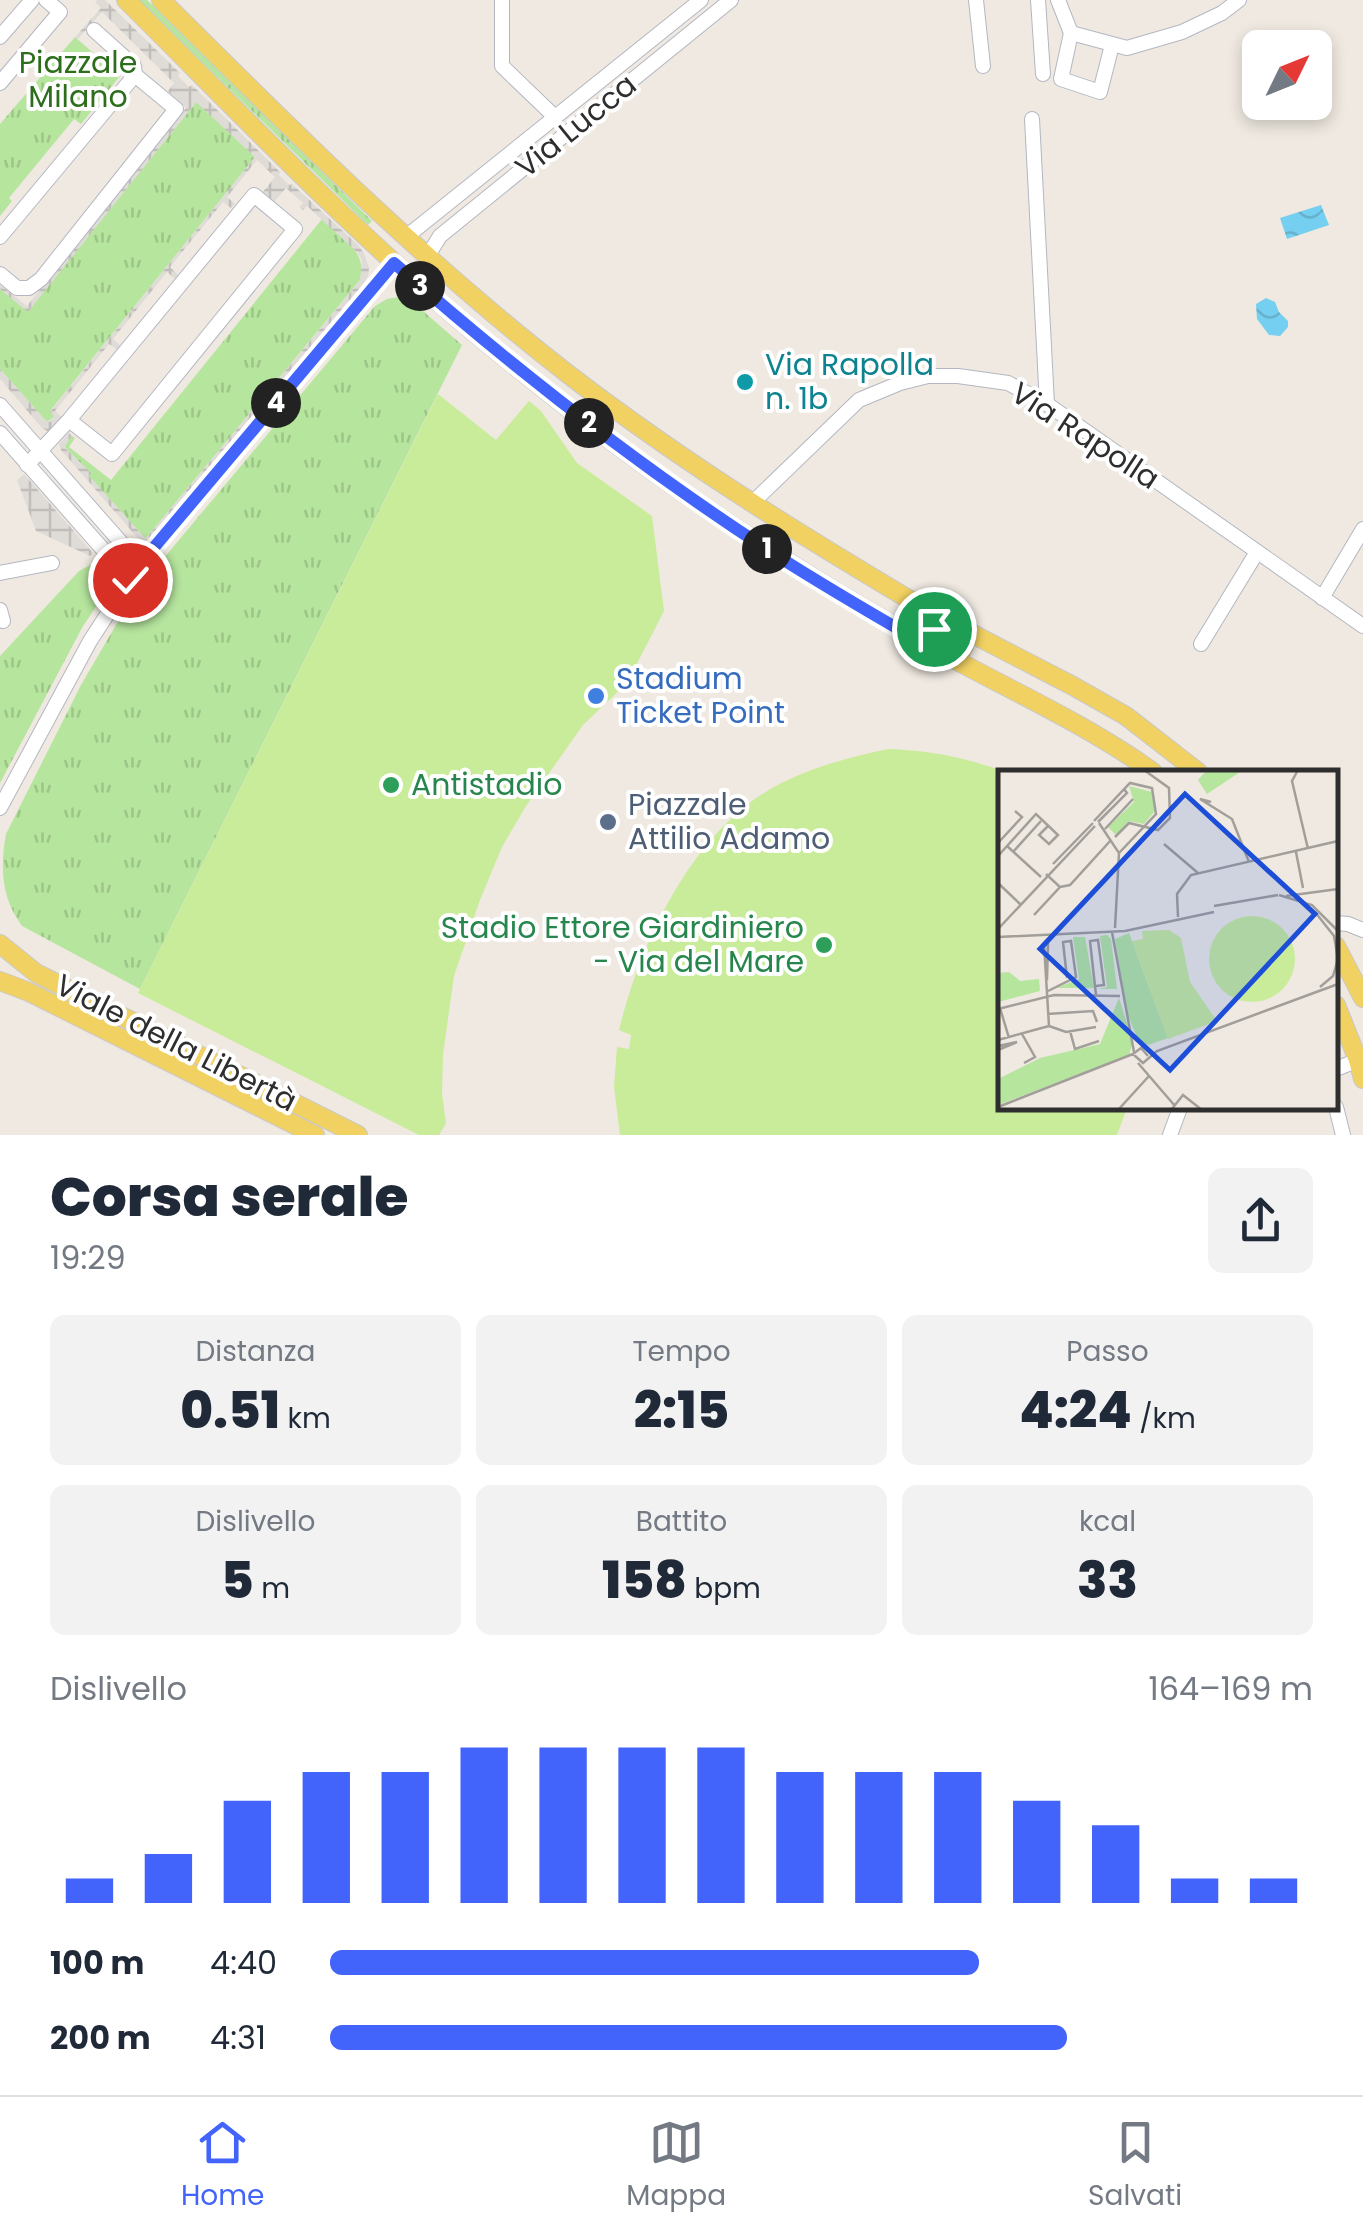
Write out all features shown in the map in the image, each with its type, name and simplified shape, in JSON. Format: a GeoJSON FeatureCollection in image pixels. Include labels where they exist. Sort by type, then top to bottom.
{"type":"FeatureCollection","features":[{"type":"Feature","properties":{"kind":"main road"},"geometry":{"type":"LineString","coordinates":[[126,0],[394,263],[613,442],[790,564],[942,653],[1114,744],[1150,770]]}},
{"type":"Feature","properties":{"kind":"main road"},"geometry":{"type":"LineString","coordinates":[[161,0],[406,237],[570,375],[751,504],[955,625],[1126,716],[1195,770]]}},
{"type":"Feature","properties":{"kind":"main road"},"geometry":{"type":"LineString","coordinates":[[734,526],[751,504]]}},
{"type":"Feature","properties":{"kind":"main road"},"geometry":{"type":"LineString","coordinates":[[955,625],[964,633],[964,644],[958,653],[942,653],[931,640],[934,629],[955,625]]}},
{"type":"Feature","properties":{"kind":"main road","name":"Viale della Libertà"},"geometry":{"type":"LineString","coordinates":[[0,944],[36,973],[358,1135]]}},
{"type":"Feature","properties":{"kind":"main road"},"geometry":{"type":"LineString","coordinates":[[1338,950],[1363,998]]}},
{"type":"Feature","properties":{"kind":"main road","name":"Viale della Libertà"},"geometry":{"type":"LineString","coordinates":[[0,981],[315,1135]]}},
{"type":"Feature","properties":{"kind":"main road"},"geometry":{"type":"LineString","coordinates":[[1338,1011],[1361,1066]]}},
{"type":"Feature","properties":{"kind":"street"},"geometry":{"type":"LineString","coordinates":[[0,37],[32,0]]}},
{"type":"Feature","properties":{"kind":"street"},"geometry":{"type":"LineString","coordinates":[[0,83],[5,66],[60,12],[46,0]]}},
{"type":"Feature","properties":{"kind":"street"},"geometry":{"type":"LineString","coordinates":[[502,0],[502,66],[555,117]]}},
{"type":"Feature","properties":{"kind":"street","name":"Via Lucca"},"geometry":{"type":"LineString","coordinates":[[406,237],[701,0]]}},
{"type":"Feature","properties":{"kind":"street","name":"Via Lucca"},"geometry":{"type":"LineString","coordinates":[[427,256],[440,236],[731,0]]}},
{"type":"Feature","properties":{"kind":"street"},"geometry":{"type":"LineString","coordinates":[[976,0],[983,66]]}},
{"type":"Feature","properties":{"kind":"street"},"geometry":{"type":"LineString","coordinates":[[1038,0],[1043,74]]}},
{"type":"Feature","properties":{"kind":"street"},"geometry":{"type":"LineString","coordinates":[[1058,0],[1071,34],[1061,79],[1100,92],[1112,45]]}},
{"type":"Feature","properties":{"kind":"street"},"geometry":{"type":"LineString","coordinates":[[1071,34],[1127,48],[1182,32],[1222,14],[1238,0]]}},
{"type":"Feature","properties":{"kind":"street"},"geometry":{"type":"LineString","coordinates":[[0,274],[17,288],[29,288],[40,279],[176,109],[135,75],[134,66],[94,30]]}},
{"type":"Feature","properties":{"kind":"street"},"geometry":{"type":"LineString","coordinates":[[0,237],[135,75]]}},
{"type":"Feature","properties":{"kind":"street"},"geometry":{"type":"LineString","coordinates":[[1032,119],[1047,404]]}},
{"type":"Feature","properties":{"kind":"street"},"geometry":{"type":"LineString","coordinates":[[28,465],[254,194],[295,228],[112,454],[69,420]]}},
{"type":"Feature","properties":{"kind":"street"},"geometry":{"type":"LineString","coordinates":[[0,808],[90,641],[140,564],[394,263]]}},
{"type":"Feature","properties":{"kind":"street","name":"Via Rapolla"},"geometry":{"type":"LineString","coordinates":[[751,504],[859,400],[928,376],[1008,384],[1047,404],[1363,626]]}},
{"type":"Feature","properties":{"kind":"street"},"geometry":{"type":"LineString","coordinates":[[0,405],[140,564]]}},
{"type":"Feature","properties":{"kind":"street"},"geometry":{"type":"LineString","coordinates":[[0,433],[130,580]]}},
{"type":"Feature","properties":{"kind":"street"},"geometry":{"type":"LineString","coordinates":[[1322,598],[1363,529]]}},
{"type":"Feature","properties":{"kind":"street"},"geometry":{"type":"LineString","coordinates":[[1202,644],[1256,552]]}},
{"type":"Feature","properties":{"kind":"street"},"geometry":{"type":"LineString","coordinates":[[0,572],[52,563]]}},
{"type":"Feature","properties":{"kind":"street"},"geometry":{"type":"LineString","coordinates":[[1338,923],[1363,930]]}},
{"type":"Feature","properties":{"kind":"street"},"geometry":{"type":"LineString","coordinates":[[1170,1135],[1179,1110]]}},
{"type":"Feature","properties":{"kind":"street"},"geometry":{"type":"LineString","coordinates":[[1337,1110],[1343,1135]]}},
{"type":"Feature","properties":{"kind":"green space"},"geometry":{"type":"Polygon","coordinates":[[[139,0],[147,0],[372,221],[368,225],[139,0]]]}},
{"type":"Feature","properties":{"kind":"green space","name":"Piazzale Milano"},"geometry":{"type":"Polygon","coordinates":[[[75,37],[120,76],[81,124],[74,119],[9,198],[12,201],[0,216],[0,124],[75,37]]]}},
{"type":"Feature","properties":{"kind":"green space"},"geometry":{"type":"Polygon","coordinates":[[[197,101],[255,157],[50,411],[55,416],[47,422],[0,369],[0,289],[28,311],[197,101]]]}},
{"type":"Feature","properties":{"kind":"green space"},"geometry":{"type":"Polygon","coordinates":[[[322,219],[357,253],[360,280],[144,537],[64,446],[72,436],[75,438],[69,447],[111,480],[322,219]]]}},
{"type":"Feature","properties":{"kind":"green space"},"geometry":{"type":"Polygon","coordinates":[[[398,297],[409,299],[462,345],[140,989],[22,926],[4,882],[6,834],[81,685],[158,565],[375,306],[398,297]]]}},
{"type":"Feature","properties":{"kind":"green space","name":"Antistadio"},"geometry":{"type":"Polygon","coordinates":[[[438,394],[496,440],[529,401],[541,411],[577,463],[652,516],[664,611],[627,683],[583,725],[502,847],[454,976],[443,1055],[446,1123],[439,1135],[419,1135],[138,993],[438,394]]]}},
{"type":"Feature","properties":{"kind":"green space"},"geometry":{"type":"Polygon","coordinates":[[[96,562],[112,583],[83,626],[0,783],[0,656],[79,571],[96,562]]]}},
{"type":"Feature","properties":{"kind":"green space","name":"Stadio Ettore Giardiniero - Via del Mare"},"geometry":{"type":"Polygon","coordinates":[[[888,749],[920,751],[1000,770],[998,1110],[1126,1110],[1117,1135],[620,1135],[614,1087],[617,1047],[629,1049],[631,1035],[619,1030],[639,967],[667,904],[705,847],[752,801],[784,782],[888,749]]]}},
{"type":"Feature","properties":{"kind":"shaded area"},"geometry":{"type":"Polygon","coordinates":[[[97,0],[105,0],[289,185],[358,245],[369,268],[359,293],[146,543],[142,543],[59,444],[69,433],[72,436],[64,447],[147,537],[354,288],[360,280],[362,261],[307,206],[303,210],[299,207],[303,203],[286,188],[273,203],[262,193],[275,177],[257,160],[227,197],[235,204],[231,208],[223,202],[170,267],[178,275],[175,279],[167,272],[113,339],[121,346],[118,350],[109,344],[55,411],[62,417],[52,430],[42,428],[0,379],[0,369],[50,422],[54,416],[50,412],[255,157],[196,102],[28,312],[0,289],[0,285],[27,306],[186,108],[168,91],[174,83],[102,12],[78,39],[75,37],[101,8],[97,0]]]}},
{"type":"Feature","properties":{"kind":"shaded area"},"geometry":{"type":"Polygon","coordinates":[[[24,474],[93,553],[90,556],[36,531],[17,480],[24,474]]]}},
{"type":"Feature","properties":{"kind":"water"},"geometry":{"type":"Polygon","coordinates":[[[1321,205],[1329,225],[1287,239],[1280,218],[1321,205]]]}},
{"type":"Feature","properties":{"kind":"water"},"geometry":{"type":"Polygon","coordinates":[[[1266,298],[1275,302],[1288,321],[1280,336],[1269,335],[1257,319],[1256,304],[1266,298]]]}},
{"type":"Feature","properties":{"kind":"place","name":"Via Rapolla n. 1b"},"geometry":{"type":"Point","coordinates":[745,382]}},
{"type":"Feature","properties":{"kind":"place","name":"Stadium Ticket Point"},"geometry":{"type":"Point","coordinates":[596,696]}},
{"type":"Feature","properties":{"kind":"place","name":"Antistadio"},"geometry":{"type":"Point","coordinates":[391,785]}},
{"type":"Feature","properties":{"kind":"place","name":"Piazzale Attilio Adamo"},"geometry":{"type":"Point","coordinates":[608,822]}},
{"type":"Feature","properties":{"kind":"place","name":"Stadio Ettore Giardiniero - Via del Mare"},"geometry":{"type":"Point","coordinates":[824,945]}},
{"type":"Feature","properties":{"kind":"route"},"geometry":{"type":"LineString","coordinates":[[130,580],[394,263],[540,386],[676,487],[790,564],[935,650],[931,640],[934,629]]}}]}
